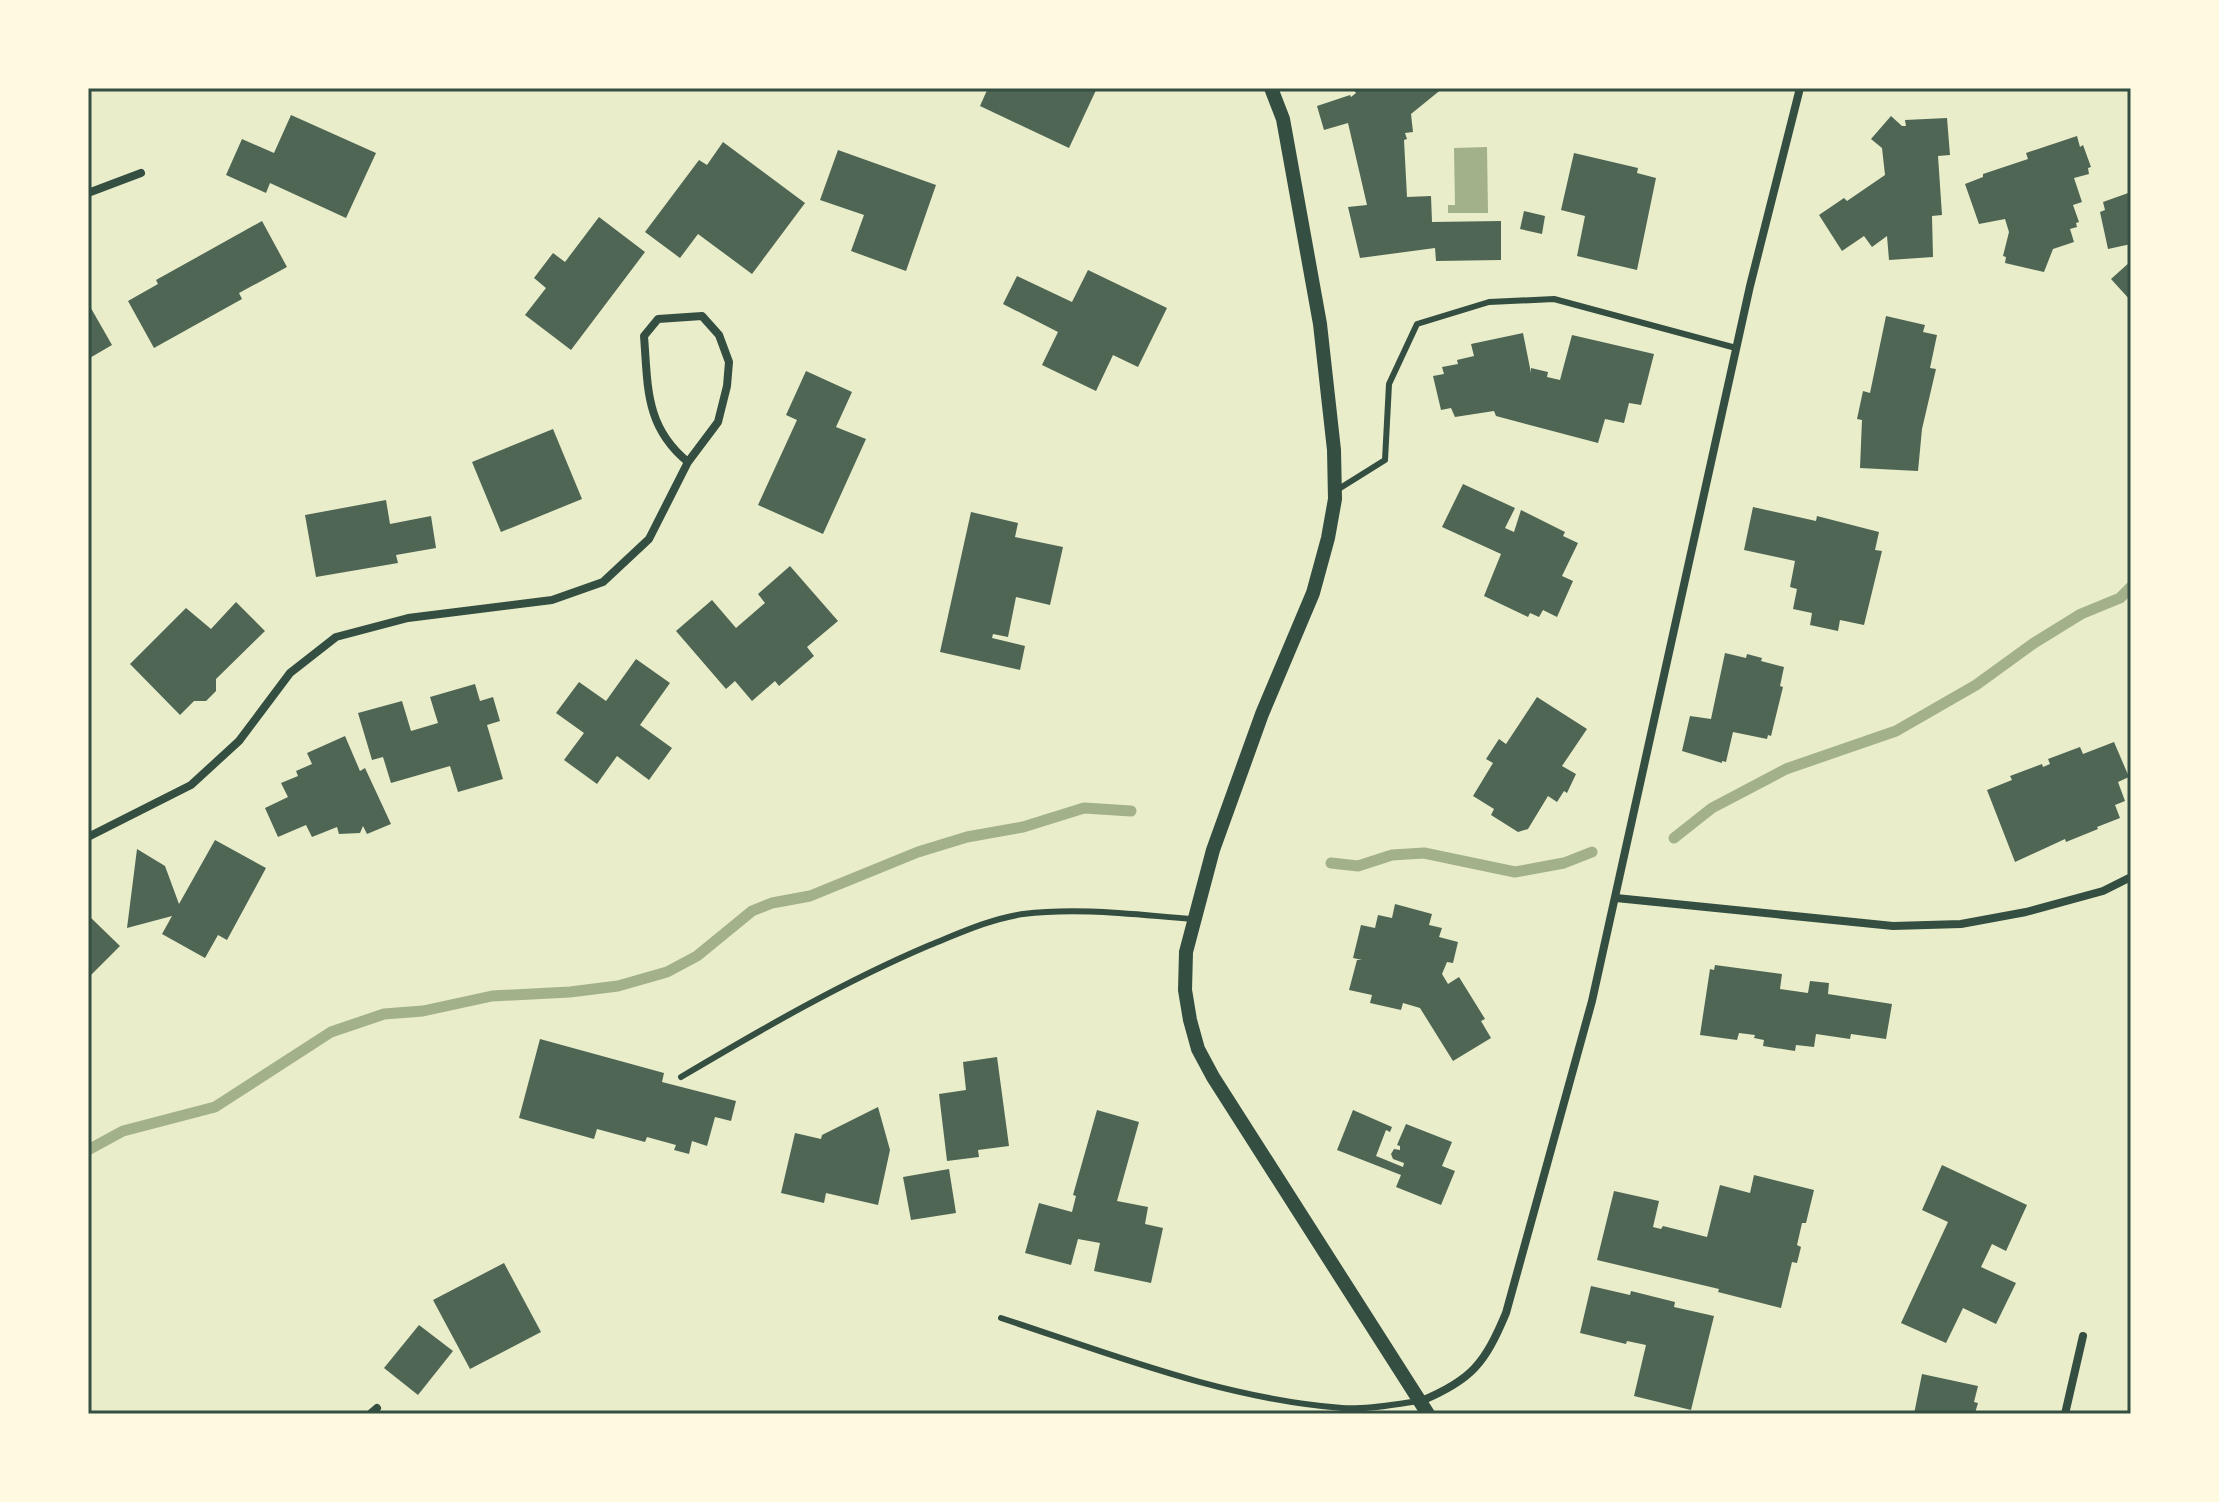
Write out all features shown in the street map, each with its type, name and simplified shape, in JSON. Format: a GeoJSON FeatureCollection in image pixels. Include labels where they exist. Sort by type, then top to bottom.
{"type":"FeatureCollection","features":[{"type":"Feature","properties":{"kind":"street"},"geometry":{"type":"LineString","coordinates":[[1271,88],[1283,119],[1320,324],[1334,450],[1334,492],[1328,538],[1313,593],[1257,728],[1213,850],[1186,952],[1185,990],[1198,1049],[1213,1077],[1332,1268],[1425,1408],[1475,1369],[1493,1343],[1506,1313],[1592,1001],[1736,348],[1800,88]]}},
{"type":"Feature","properties":{"kind":"street"},"geometry":{"type":"LineString","coordinates":[[88,193],[141,173]]}},
{"type":"Feature","properties":{"kind":"street"},"geometry":{"type":"LineString","coordinates":[[88,837],[191,785],[239,741],[290,673],[336,637],[408,618],[552,600],[603,582],[649,539],[688,462],[718,422],[729,362],[719,335],[702,316],[658,319],[644,336],[649,404],[670,448],[688,462]]}},
{"type":"Feature","properties":{"kind":"street"},"geometry":{"type":"LineString","coordinates":[[1616,898],[1893,926],[1961,924],[2026,912],[2103,891],[2131,877]]}},
{"type":"Feature","properties":{"kind":"street"},"geometry":{"type":"LineString","coordinates":[[2065,1414],[2083,1336]]}},
{"type":"Feature","properties":{"kind":"lane"},"geometry":{"type":"LineString","coordinates":[[1334,492],[1385,460],[1389,384],[1417,324],[1437,316],[1489,302],[1554,299],[1736,348]]}},
{"type":"Feature","properties":{"kind":"lane"},"geometry":{"type":"LineString","coordinates":[[681,1077],[780,1019],[877,969],[980,924],[1021,915],[1074,911],[1194,919]]}},
{"type":"Feature","properties":{"kind":"lane"},"geometry":{"type":"LineString","coordinates":[[1001,1318],[1175,1375],[1255,1395],[1344,1408],[1425,1408]]}},
{"type":"Feature","properties":{"kind":"shaded area"},"geometry":{"type":"Polygon","coordinates":[[[1487,147],[1488,213],[1448,213],[1448,205],[1455,205],[1454,148],[1487,147]]]}},
{"type":"Feature","properties":{"kind":"building"},"geometry":{"type":"Polygon","coordinates":[[[988,88],[1097,88],[1069,148],[980,106],[988,88]]]}},
{"type":"Feature","properties":{"kind":"building"},"geometry":{"type":"Polygon","coordinates":[[[1352,88],[1443,88],[1411,114],[1413,132],[1405,133],[1407,139],[1404,140],[1407,197],[1431,196],[1432,222],[1501,221],[1501,260],[1436,261],[1435,248],[1360,258],[1348,207],[1367,205],[1348,123],[1324,130],[1317,106],[1351,97],[1356,93],[1352,88]]]}},
{"type":"Feature","properties":{"kind":"building"},"geometry":{"type":"Polygon","coordinates":[[[291,115],[376,153],[346,218],[270,183],[266,193],[226,175],[242,139],[274,153],[291,115]]]}},
{"type":"Feature","properties":{"kind":"building"},"geometry":{"type":"Polygon","coordinates":[[[1891,116],[1902,126],[1906,126],[1905,120],[1947,118],[1950,155],[1938,156],[1942,215],[1932,216],[1933,257],[1889,260],[1887,236],[1872,247],[1864,236],[1842,251],[1819,215],[1844,198],[1847,201],[1885,175],[1882,148],[1871,139],[1891,116]]]}},
{"type":"Feature","properties":{"kind":"building"},"geometry":{"type":"Polygon","coordinates":[[[2077,136],[2091,167],[2088,168],[2089,174],[2074,178],[2082,202],[2073,205],[2079,222],[2076,223],[2077,227],[2070,229],[2074,242],[2053,249],[2044,272],[2005,263],[2006,257],[2003,256],[2009,232],[2005,219],[1979,224],[1965,184],[1983,177],[1983,174],[2028,159],[2026,153],[2077,136]]]}},
{"type":"Feature","properties":{"kind":"building"},"geometry":{"type":"Polygon","coordinates":[[[723,142],[805,203],[752,274],[698,234],[680,258],[645,232],[699,160],[707,165],[723,142]]]}},
{"type":"Feature","properties":{"kind":"building"},"geometry":{"type":"Polygon","coordinates":[[[838,150],[936,185],[906,271],[851,251],[864,215],[820,200],[838,150]]]}},
{"type":"Feature","properties":{"kind":"building"},"geometry":{"type":"Polygon","coordinates":[[[1574,153],[1638,168],[1637,173],[1656,178],[1637,270],[1577,256],[1585,216],[1561,210],[1574,153]]]}},
{"type":"Feature","properties":{"kind":"building"},"geometry":{"type":"Polygon","coordinates":[[[2131,192],[2131,244],[2108,249],[2100,212],[2105,210],[2103,202],[2131,192]]]}},
{"type":"Feature","properties":{"kind":"building"},"geometry":{"type":"Polygon","coordinates":[[[1524,211],[1545,216],[1542,234],[1520,229],[1524,211]]]}},
{"type":"Feature","properties":{"kind":"building"},"geometry":{"type":"Polygon","coordinates":[[[599,217],[645,252],[571,350],[525,315],[546,288],[534,278],[553,253],[565,262],[599,217]]]}},
{"type":"Feature","properties":{"kind":"building"},"geometry":{"type":"Polygon","coordinates":[[[262,221],[287,267],[239,293],[242,299],[154,348],[128,301],[158,284],[156,280],[262,221]]]}},
{"type":"Feature","properties":{"kind":"building"},"geometry":{"type":"Polygon","coordinates":[[[2131,261],[2131,301],[2111,279],[2131,261]]]}},
{"type":"Feature","properties":{"kind":"building"},"geometry":{"type":"Polygon","coordinates":[[[1088,270],[1167,308],[1138,367],[1113,355],[1096,391],[1042,365],[1058,332],[1003,304],[1017,276],[1072,302],[1088,270]]]}},
{"type":"Feature","properties":{"kind":"building"},"geometry":{"type":"Polygon","coordinates":[[[88,303],[112,345],[88,359],[88,303]]]}},
{"type":"Feature","properties":{"kind":"building"},"geometry":{"type":"Polygon","coordinates":[[[1886,316],[1925,325],[1923,332],[1937,335],[1930,368],[1936,369],[1922,429],[1918,471],[1860,468],[1862,420],[1857,419],[1863,391],[1870,393],[1886,316]]]}},
{"type":"Feature","properties":{"kind":"building"},"geometry":{"type":"Polygon","coordinates":[[[1523,333],[1531,373],[1531,368],[1548,372],[1547,377],[1560,380],[1572,335],[1654,354],[1641,405],[1629,403],[1624,423],[1605,419],[1598,443],[1496,416],[1494,411],[1455,417],[1451,408],[1441,410],[1433,376],[1444,374],[1442,367],[1474,356],[1471,344],[1523,333]]]}},
{"type":"Feature","properties":{"kind":"building"},"geometry":{"type":"Polygon","coordinates":[[[806,371],[852,392],[836,427],[866,439],[823,534],[758,505],[797,420],[786,415],[806,371]]]}},
{"type":"Feature","properties":{"kind":"building"},"geometry":{"type":"Polygon","coordinates":[[[553,429],[582,499],[501,532],[472,462],[553,429]]]}},
{"type":"Feature","properties":{"kind":"building"},"geometry":{"type":"Polygon","coordinates":[[[1463,484],[1515,508],[1505,528],[1514,532],[1521,510],[1565,532],[1563,536],[1578,543],[1562,576],[1573,581],[1557,617],[1543,610],[1539,617],[1530,613],[1528,617],[1484,596],[1501,554],[1442,527],[1463,484]]]}},
{"type":"Feature","properties":{"kind":"building"},"geometry":{"type":"Polygon","coordinates":[[[386,500],[390,524],[431,516],[436,548],[396,555],[398,563],[316,577],[305,515],[386,500]]]}},
{"type":"Feature","properties":{"kind":"building"},"geometry":{"type":"Polygon","coordinates":[[[1753,507],[1816,521],[1817,516],[1879,532],[1875,550],[1882,551],[1864,625],[1840,620],[1838,631],[1810,625],[1812,613],[1793,609],[1797,589],[1790,587],[1795,561],[1744,550],[1753,507]]]}},
{"type":"Feature","properties":{"kind":"building"},"geometry":{"type":"Polygon","coordinates":[[[971,512],[1018,523],[1015,537],[1063,547],[1050,605],[1016,597],[1008,637],[993,634],[992,638],[1025,646],[1020,670],[940,652],[971,512]]]}},
{"type":"Feature","properties":{"kind":"building"},"geometry":{"type":"Polygon","coordinates":[[[790,566],[838,621],[807,647],[814,656],[779,686],[775,681],[752,701],[735,681],[726,689],[676,631],[712,600],[736,628],[765,603],[758,594],[790,566]]]}},
{"type":"Feature","properties":{"kind":"building"},"geometry":{"type":"Polygon","coordinates":[[[236,602],[265,631],[216,679],[216,691],[206,701],[194,701],[180,715],[130,664],[186,608],[211,629],[236,602]]]}},
{"type":"Feature","properties":{"kind":"building"},"geometry":{"type":"Polygon","coordinates":[[[1725,653],[1746,658],[1747,654],[1784,667],[1780,686],[1783,687],[1771,736],[1768,735],[1767,739],[1733,732],[1726,762],[1722,763],[1682,751],[1690,716],[1711,719],[1725,653]]]}},
{"type":"Feature","properties":{"kind":"building"},"geometry":{"type":"Polygon","coordinates":[[[636,659],[670,683],[640,725],[672,748],[649,780],[617,756],[597,784],[564,760],[584,733],[556,713],[579,682],[606,701],[636,659]]]}},
{"type":"Feature","properties":{"kind":"building"},"geometry":{"type":"Polygon","coordinates":[[[475,684],[480,701],[493,697],[500,721],[487,725],[503,779],[458,792],[450,766],[391,783],[383,757],[372,760],[358,713],[402,701],[411,731],[438,723],[430,697],[475,684]]]}},
{"type":"Feature","properties":{"kind":"building"},"geometry":{"type":"Polygon","coordinates":[[[1537,697],[1587,729],[1562,766],[1576,774],[1567,793],[1564,791],[1557,802],[1548,796],[1528,829],[1518,832],[1491,815],[1494,809],[1473,796],[1493,763],[1486,759],[1499,739],[1506,744],[1537,697]]]}},
{"type":"Feature","properties":{"kind":"building"},"geometry":{"type":"Polygon","coordinates":[[[345,736],[360,771],[365,768],[391,824],[367,834],[363,826],[360,833],[339,834],[337,827],[312,837],[306,825],[278,837],[265,808],[288,797],[281,783],[298,776],[296,771],[312,764],[307,753],[345,736]]]}},
{"type":"Feature","properties":{"kind":"building"},"geometry":{"type":"Polygon","coordinates":[[[2114,742],[2129,777],[2118,782],[2125,801],[2115,805],[2120,818],[2015,862],[1987,790],[2012,780],[2010,776],[2050,764],[2048,759],[2080,747],[2083,754],[2114,742]]]}},
{"type":"Feature","properties":{"kind":"building"},"geometry":{"type":"Polygon","coordinates":[[[215,840],[266,868],[227,940],[218,935],[205,958],[162,934],[172,916],[127,928],[137,849],[165,866],[179,904],[215,840]]]}},
{"type":"Feature","properties":{"kind":"building"},"geometry":{"type":"Polygon","coordinates":[[[1395,904],[1432,914],[1429,925],[1442,928],[1439,937],[1458,942],[1453,963],[1447,962],[1442,974],[1448,984],[1459,977],[1485,1019],[1481,1021],[1491,1038],[1453,1061],[1420,1008],[1403,1003],[1401,1010],[1370,1003],[1372,995],[1349,990],[1357,960],[1362,960],[1353,958],[1361,925],[1375,928],[1378,915],[1392,918],[1395,904]]]}},
{"type":"Feature","properties":{"kind":"building"},"geometry":{"type":"Polygon","coordinates":[[[88,915],[120,946],[88,978],[88,915]]]}},
{"type":"Feature","properties":{"kind":"building"},"geometry":{"type":"Polygon","coordinates":[[[1715,965],[1782,974],[1780,989],[1808,993],[1810,981],[1829,983],[1828,994],[1892,1004],[1886,1039],[1851,1034],[1850,1039],[1816,1034],[1814,1047],[1796,1045],[1795,1051],[1763,1046],[1764,1040],[1754,1038],[1755,1035],[1739,1033],[1737,1040],[1700,1035],[1710,969],[1714,970],[1715,965]]]}},
{"type":"Feature","properties":{"kind":"building"},"geometry":{"type":"Polygon","coordinates":[[[540,1039],[664,1073],[662,1082],[736,1101],[731,1121],[715,1117],[707,1146],[692,1141],[689,1154],[674,1150],[676,1145],[647,1137],[645,1142],[597,1129],[594,1139],[519,1118],[540,1039]]]}},
{"type":"Feature","properties":{"kind":"building"},"geometry":{"type":"Polygon","coordinates":[[[997,1057],[1009,1146],[978,1150],[979,1157],[947,1161],[939,1094],[966,1090],[963,1062],[997,1057]]]}},
{"type":"Feature","properties":{"kind":"building"},"geometry":{"type":"Polygon","coordinates":[[[878,1107],[890,1150],[878,1205],[826,1193],[824,1203],[781,1193],[795,1133],[821,1139],[822,1135],[878,1107]]]}},
{"type":"Feature","properties":{"kind":"building"},"geometry":{"type":"Polygon","coordinates":[[[1097,1110],[1139,1122],[1117,1201],[1148,1207],[1145,1224],[1163,1228],[1151,1283],[1094,1271],[1100,1243],[1078,1239],[1071,1265],[1025,1253],[1039,1203],[1072,1212],[1076,1196],[1073,1195],[1097,1110]]]}},
{"type":"Feature","properties":{"kind":"building"},"geometry":{"type":"Polygon","coordinates":[[[1353,1110],[1392,1127],[1390,1132],[1386,1130],[1376,1156],[1403,1167],[1404,1163],[1393,1159],[1391,1154],[1394,1149],[1400,1150],[1397,1145],[1406,1124],[1452,1142],[1442,1166],[1455,1171],[1441,1205],[1396,1187],[1401,1175],[1337,1150],[1353,1110]]]}},
{"type":"Feature","properties":{"kind":"building"},"geometry":{"type":"Polygon","coordinates":[[[1942,1165],[2027,1205],[2006,1251],[1992,1244],[1981,1267],[2016,1283],[1996,1324],[1963,1308],[1946,1343],[1901,1323],[1948,1222],[1922,1210],[1942,1165]]]}},
{"type":"Feature","properties":{"kind":"building"},"geometry":{"type":"Polygon","coordinates":[[[949,1169],[956,1213],[911,1220],[903,1177],[949,1169]]]}},
{"type":"Feature","properties":{"kind":"building"},"geometry":{"type":"Polygon","coordinates":[[[1754,1175],[1814,1190],[1806,1223],[1802,1223],[1797,1263],[1792,1262],[1781,1308],[1718,1292],[1719,1289],[1597,1260],[1614,1191],[1659,1201],[1653,1227],[1661,1229],[1663,1226],[1707,1237],[1720,1185],[1750,1193],[1754,1175]]]}},
{"type":"Feature","properties":{"kind":"building"},"geometry":{"type":"Polygon","coordinates":[[[504,1263],[541,1332],[470,1369],[433,1300],[504,1263]]]}},
{"type":"Feature","properties":{"kind":"building"},"geometry":{"type":"Polygon","coordinates":[[[1591,1286],[1630,1295],[1631,1291],[1675,1302],[1674,1307],[1714,1316],[1691,1410],[1634,1396],[1646,1345],[1627,1341],[1626,1344],[1580,1333],[1591,1286]]]}},
{"type":"Feature","properties":{"kind":"building"},"geometry":{"type":"Polygon","coordinates":[[[419,1325],[453,1351],[418,1395],[384,1368],[419,1325]]]}},
{"type":"Feature","properties":{"kind":"building"},"geometry":{"type":"Polygon","coordinates":[[[1922,1374],[1978,1386],[1975,1413],[1914,1414],[1922,1374]]]}},
{"type":"Feature","properties":{"kind":"waterway"},"geometry":{"type":"LineString","coordinates":[[1674,838],[1712,808],[1786,769],[1896,731],[1976,685],[2081,614],[2120,598],[2131,587]]}},
{"type":"Feature","properties":{"kind":"waterway"},"geometry":{"type":"LineString","coordinates":[[88,1150],[123,1131],[215,1107],[331,1032],[384,1014],[423,1011],[492,996],[618,986],[667,972],[697,956],[752,911],[772,903],[810,896],[918,852],[967,837],[1023,827],[1084,808],[1131,811]]}},
{"type":"Feature","properties":{"kind":"waterway"},"geometry":{"type":"LineString","coordinates":[[1331,863],[1358,866],[1392,855],[1424,853],[1515,872],[1564,863],[1592,852]]}}]}
